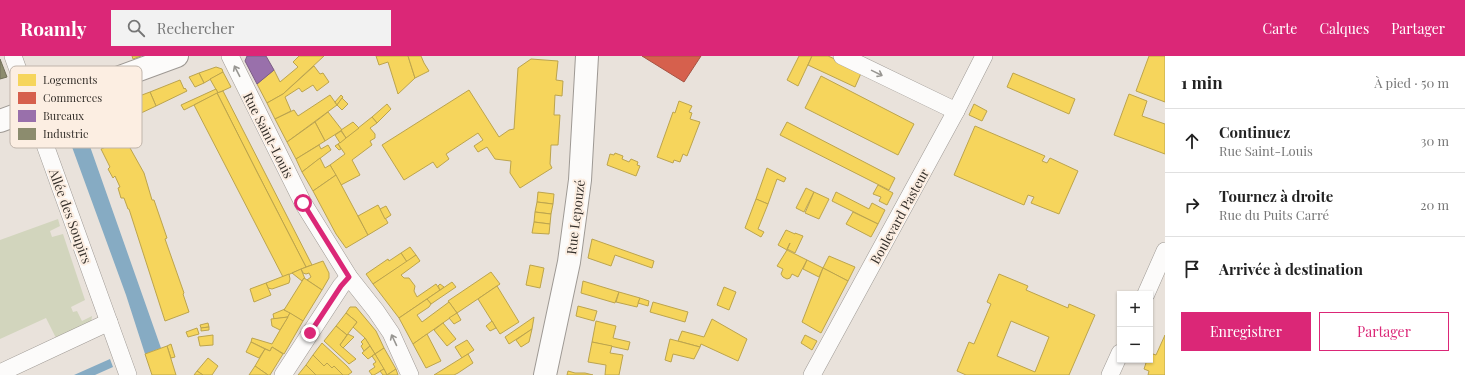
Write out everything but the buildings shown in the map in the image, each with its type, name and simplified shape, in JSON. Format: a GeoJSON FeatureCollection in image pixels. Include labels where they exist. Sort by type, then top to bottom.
{"type":"FeatureCollection","features":[{"type":"Feature","properties":{"kind":"main road"},"geometry":{"type":"LineString","coordinates":[[142,69],[177,56]]}},
{"type":"Feature","properties":{"kind":"main road","name":"Rue Lepouzé"},"geometry":{"type":"LineString","coordinates":[[545,375],[571,247],[580,180],[587,56]]}},
{"type":"Feature","properties":{"kind":"main road"},"geometry":{"type":"LineString","coordinates":[[0,121],[10,117]]}},
{"type":"Feature","properties":{"kind":"street","name":"Allée des Soupirs"},"geometry":{"type":"LineString","coordinates":[[13,56],[17,66]]}},
{"type":"Feature","properties":{"kind":"street","name":"Rue Saint-Louis"},"geometry":{"type":"LineString","coordinates":[[230,56],[303,203],[349,277],[391,333],[410,375]]}},
{"type":"Feature","properties":{"kind":"street"},"geometry":{"type":"LineString","coordinates":[[842,56],[956,111]]}},
{"type":"Feature","properties":{"kind":"street","name":"Boulevard Pasteur"},"geometry":{"type":"LineString","coordinates":[[812,375],[956,111],[984,56]]}},
{"type":"Feature","properties":{"kind":"street","name":"Allée des Soupirs"},"geometry":{"type":"LineString","coordinates":[[47,148],[127,375]]}},
{"type":"Feature","properties":{"kind":"street"},"geometry":{"type":"LineString","coordinates":[[1147,291],[1165,251]]}},
{"type":"Feature","properties":{"kind":"street"},"geometry":{"type":"LineString","coordinates":[[283,375],[333,298],[349,277]]}},
{"type":"Feature","properties":{"kind":"street"},"geometry":{"type":"LineString","coordinates":[[0,373],[109,322]]}},
{"type":"Feature","properties":{"kind":"street"},"geometry":{"type":"LineString","coordinates":[[1110,375],[1117,360]]}},
{"type":"Feature","properties":{"kind":"green space"},"geometry":{"type":"Polygon","coordinates":[[[58,219],[60,226],[50,231],[52,237],[63,234],[85,300],[71,307],[73,312],[77,311],[82,321],[92,316],[91,324],[57,340],[46,318],[0,339],[0,240],[58,219]]]}},
{"type":"Feature","properties":{"kind":"water"},"geometry":{"type":"Polygon","coordinates":[[[72,148],[91,148],[161,348],[145,354],[126,295],[72,148]]]}},
{"type":"Feature","properties":{"kind":"water"},"geometry":{"type":"Polygon","coordinates":[[[110,359],[113,367],[95,375],[74,375],[110,359]]]}},
{"type":"Feature","properties":{"kind":"route"},"geometry":{"type":"LineString","coordinates":[[303,203],[349,277],[341,286],[310,333]]}}]}
